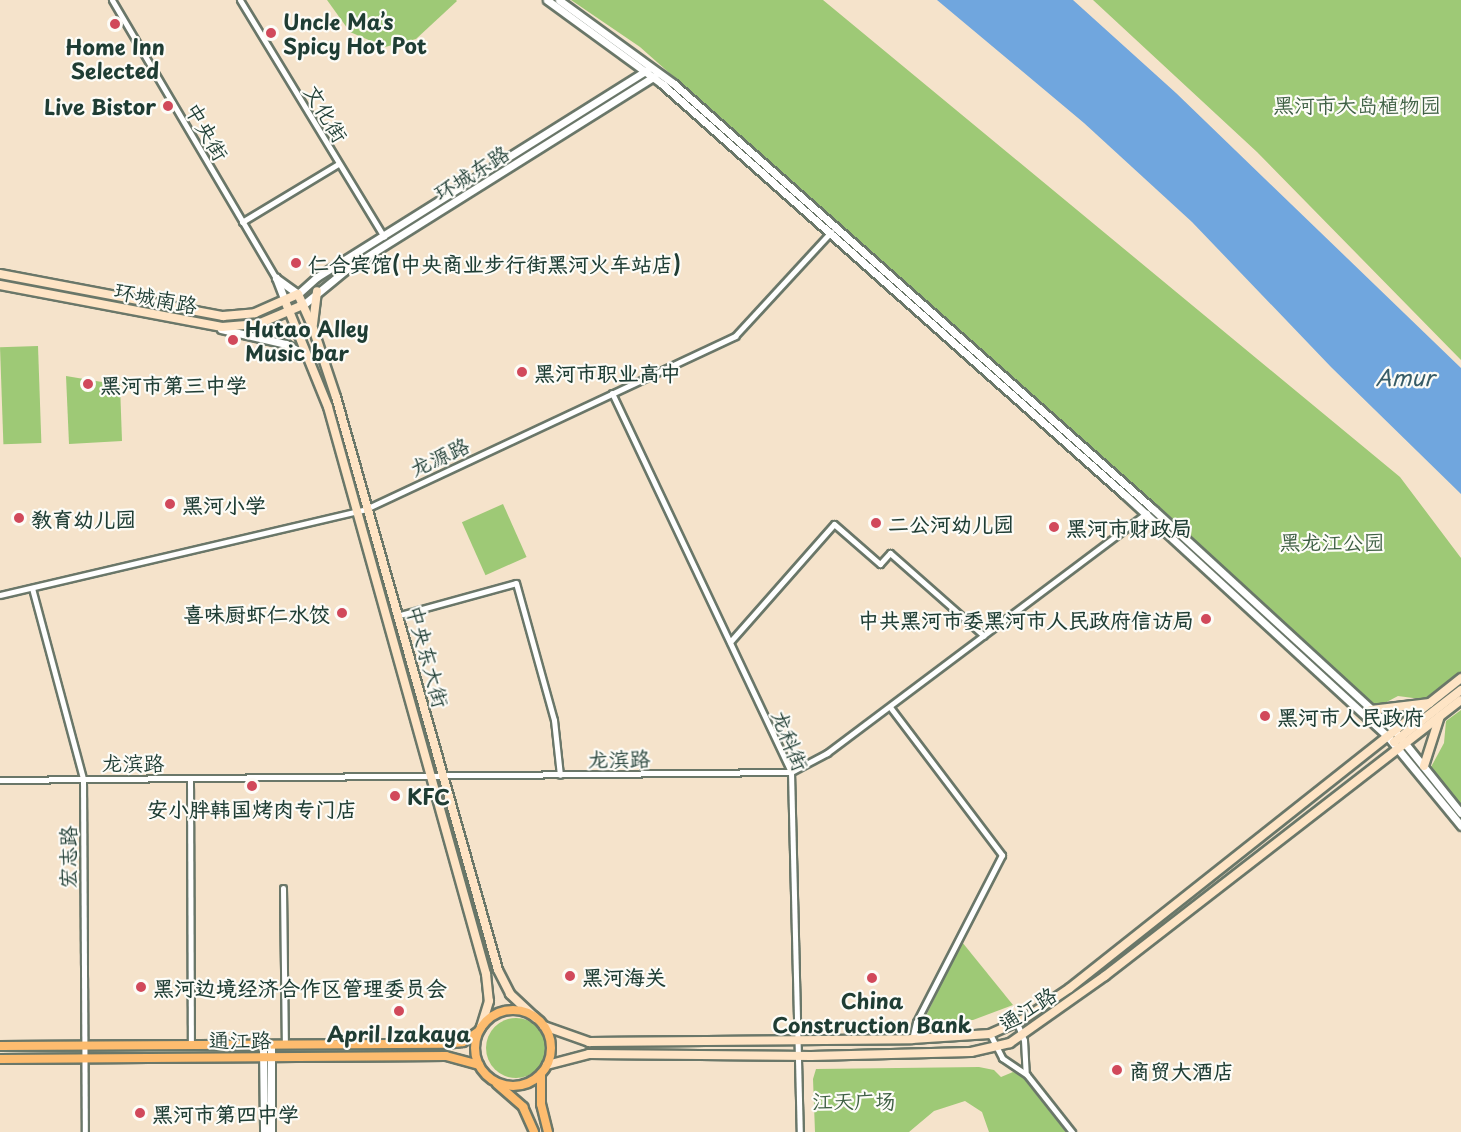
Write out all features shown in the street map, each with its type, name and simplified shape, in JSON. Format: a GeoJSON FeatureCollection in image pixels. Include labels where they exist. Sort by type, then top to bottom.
{"type":"FeatureCollection","features":[{"type":"Feature","properties":{"kind":"main road","name":"环城南路"},"geometry":{"type":"LineString","coordinates":[[0,274],[223,316],[255,313],[297,294]]}},
{"type":"Feature","properties":{"kind":"main road","name":"环城南路"},"geometry":{"type":"LineString","coordinates":[[0,285],[198,323],[243,327],[303,305]]}},
{"type":"Feature","properties":{"kind":"main road"},"geometry":{"type":"LineString","coordinates":[[312,325],[317,291]]}},
{"type":"Feature","properties":{"kind":"main road","name":"中央东大街"},"geometry":{"type":"LineString","coordinates":[[297,294],[312,325],[431,776],[489,985],[489,1001],[479,1030]]}},
{"type":"Feature","properties":{"kind":"main road","name":"中央东大街"},"geometry":{"type":"LineString","coordinates":[[285,301],[312,363],[399,615],[442,776],[502,983],[536,1018]]}},
{"type":"Feature","properties":{"kind":"main road"},"geometry":{"type":"LineString","coordinates":[[1396,739],[1430,703],[1461,678]]}},
{"type":"Feature","properties":{"kind":"main road","name":"通江路"},"geometry":{"type":"LineString","coordinates":[[544,1026],[589,1042],[912,1039],[990,1034],[1017,1023],[1070,988],[1461,690]]}},
{"type":"Feature","properties":{"kind":"main road"},"geometry":{"type":"LineString","coordinates":[[1396,739],[1440,716],[1461,700]]}},
{"type":"Feature","properties":{"kind":"main road"},"geometry":{"type":"LineString","coordinates":[[1371,710],[1430,703]]}},
{"type":"Feature","properties":{"kind":"main road"},"geometry":{"type":"LineString","coordinates":[[1424,766],[1440,716]]}},
{"type":"Feature","properties":{"kind":"main road","name":"通江路"},"geometry":{"type":"LineString","coordinates":[[547,1065],[589,1054],[798,1056],[971,1052],[996,1047],[1023,1037],[1396,739]]}},
{"type":"Feature","properties":{"kind":"main road"},"geometry":{"type":"LineString","coordinates":[[492,1080],[523,1085],[541,1074],[547,1065],[551,1045],[544,1026],[536,1018],[526,1012],[506,1011],[479,1030],[475,1049],[479,1065],[492,1080],[523,1107],[534,1132]]}},
{"type":"Feature","properties":{"kind":"main road","name":"通江路"},"geometry":{"type":"LineString","coordinates":[[0,1046],[446,1044],[463,1041],[479,1030]]}},
{"type":"Feature","properties":{"kind":"main road","name":"通江路"},"geometry":{"type":"LineString","coordinates":[[0,1059],[446,1056],[479,1065]]}},
{"type":"Feature","properties":{"kind":"main road"},"geometry":{"type":"LineString","coordinates":[[541,1074],[541,1104],[548,1132]]}},
{"type":"Feature","properties":{"kind":"street","name":"中央街"},"geometry":{"type":"LineString","coordinates":[[112,0],[276,278]]}},
{"type":"Feature","properties":{"kind":"street","name":"文化街"},"geometry":{"type":"LineString","coordinates":[[240,0],[385,240]]}},
{"type":"Feature","properties":{"kind":"street"},"geometry":{"type":"LineString","coordinates":[[547,0],[648,68]]}},
{"type":"Feature","properties":{"kind":"street"},"geometry":{"type":"LineString","coordinates":[[559,0],[656,74],[1396,739],[1424,766],[1461,813]]}},
{"type":"Feature","properties":{"kind":"street","name":"环城东路"},"geometry":{"type":"LineString","coordinates":[[303,305],[317,291],[385,240],[648,68]]}},
{"type":"Feature","properties":{"kind":"street","name":"环城东路"},"geometry":{"type":"LineString","coordinates":[[297,294],[317,276],[385,240],[656,74]]}},
{"type":"Feature","properties":{"kind":"street"},"geometry":{"type":"LineString","coordinates":[[242,222],[338,164]]}},
{"type":"Feature","properties":{"kind":"street"},"geometry":{"type":"LineString","coordinates":[[832,231],[1153,509],[1371,710],[1396,739],[1461,826]]}},
{"type":"Feature","properties":{"kind":"street","name":"龙源路"},"geometry":{"type":"LineString","coordinates":[[0,595],[362,510],[735,336],[832,231]]}},
{"type":"Feature","properties":{"kind":"street"},"geometry":{"type":"LineString","coordinates":[[276,278],[297,294]]}},
{"type":"Feature","properties":{"kind":"street"},"geometry":{"type":"LineString","coordinates":[[276,278],[285,301]]}},
{"type":"Feature","properties":{"kind":"street"},"geometry":{"type":"LineString","coordinates":[[198,323],[286,344],[304,353],[312,363]]}},
{"type":"Feature","properties":{"kind":"street","name":"龙科街"},"geometry":{"type":"LineString","coordinates":[[612,393],[791,772],[800,1132]]}},
{"type":"Feature","properties":{"kind":"street","name":"龙滨路"},"geometry":{"type":"LineString","coordinates":[[0,780],[791,772],[827,753],[1153,509]]}},
{"type":"Feature","properties":{"kind":"street"},"geometry":{"type":"LineString","coordinates":[[730,642],[834,524],[880,564],[890,553],[984,636]]}},
{"type":"Feature","properties":{"kind":"street"},"geometry":{"type":"LineString","coordinates":[[399,615],[516,583],[554,720],[560,775]]}},
{"type":"Feature","properties":{"kind":"street","name":"宏志路"},"geometry":{"type":"LineString","coordinates":[[32,588],[83,779],[85,1132]]}},
{"type":"Feature","properties":{"kind":"street"},"geometry":{"type":"LineString","coordinates":[[890,707],[1002,855],[916,1022],[912,1039]]}},
{"type":"Feature","properties":{"kind":"street"},"geometry":{"type":"LineString","coordinates":[[190,778],[191,1045]]}},
{"type":"Feature","properties":{"kind":"street"},"geometry":{"type":"LineString","coordinates":[[283,888],[285,1045]]}},
{"type":"Feature","properties":{"kind":"street"},"geometry":{"type":"LineString","coordinates":[[1017,1023],[1023,1037],[1022,1062],[1027,1075],[1072,1132]]}},
{"type":"Feature","properties":{"kind":"street"},"geometry":{"type":"LineString","coordinates":[[990,1034],[1002,1058],[1027,1075]]}},
{"type":"Feature","properties":{"kind":"street"},"geometry":{"type":"LineString","coordinates":[[264,1132],[267,1045]]}},
{"type":"Feature","properties":{"kind":"street"},"geometry":{"type":"LineString","coordinates":[[267,1057],[271,1132]]}},
{"type":"Feature","properties":{"kind":"green space"},"geometry":{"type":"Polygon","coordinates":[[[327,0],[457,1],[416,39],[385,47],[350,32],[327,0]]]}},
{"type":"Feature","properties":{"kind":"green space","name":"黑龙江公园"},"geometry":{"type":"Polygon","coordinates":[[[571,0],[823,0],[1400,477],[1461,558],[1461,674],[1428,700],[1398,696],[1381,705],[1370,703],[1153,502],[640,47],[571,0]]]}},
{"type":"Feature","properties":{"kind":"green space","name":"黑河市大岛植物园"},"geometry":{"type":"Polygon","coordinates":[[[1093,0],[1461,0],[1461,360],[1257,152],[1093,0]]]}},
{"type":"Feature","properties":{"kind":"green space"},"geometry":{"type":"Polygon","coordinates":[[[38,346],[41,443],[3,444],[0,347],[38,346]]]}},
{"type":"Feature","properties":{"kind":"green space"},"geometry":{"type":"Polygon","coordinates":[[[66,376],[120,385],[122,441],[69,444],[66,376]]]}},
{"type":"Feature","properties":{"kind":"green space"},"geometry":{"type":"Polygon","coordinates":[[[503,504],[527,557],[485,575],[462,522],[503,504]]]}},
{"type":"Feature","properties":{"kind":"green space"},"geometry":{"type":"Polygon","coordinates":[[[1461,710],[1461,805],[1431,767],[1444,743],[1446,721],[1461,710]]]}},
{"type":"Feature","properties":{"kind":"green space"},"geometry":{"type":"Polygon","coordinates":[[[962,942],[1013,1005],[973,1020],[924,1020],[962,942]]]}},
{"type":"Feature","properties":{"kind":"green space"},"geometry":{"type":"Polygon","coordinates":[[[516,1018],[537,1027],[546,1048],[537,1069],[516,1078],[495,1069],[486,1048],[495,1027],[516,1018]]]}},
{"type":"Feature","properties":{"kind":"green space","name":"江天广场"},"geometry":{"type":"Polygon","coordinates":[[[979,1067],[994,1070],[1001,1077],[1013,1072],[1021,1075],[1066,1132],[989,1132],[982,1112],[965,1101],[934,1111],[909,1132],[815,1132],[813,1079],[816,1069],[979,1067]]]}},
{"type":"Feature","properties":{"kind":"water","name":"Amur"},"geometry":{"type":"Polygon","coordinates":[[[937,0],[1073,0],[1176,93],[1461,368],[1461,494],[1331,367],[1192,222],[1084,123],[937,0]]]}},
{"type":"Feature","properties":{"kind":"place","name":"Home Inn Selected"},"geometry":{"type":"Point","coordinates":[115,24]}},
{"type":"Feature","properties":{"kind":"place","name":"Uncle Ma’s Spicy Hot Pot"},"geometry":{"type":"Point","coordinates":[271,33]}},
{"type":"Feature","properties":{"kind":"place","name":"Live Bistor"},"geometry":{"type":"Point","coordinates":[168,106]}},
{"type":"Feature","properties":{"kind":"place","name":"仁合宾馆(中央商业步行街黑河火车站店)"},"geometry":{"type":"Point","coordinates":[296,263]}},
{"type":"Feature","properties":{"kind":"place","name":"Hutao Alley Music bar"},"geometry":{"type":"Point","coordinates":[233,340]}},
{"type":"Feature","properties":{"kind":"place","name":"黑河市职业高中"},"geometry":{"type":"Point","coordinates":[522,372]}},
{"type":"Feature","properties":{"kind":"place","name":"黑河市第三中学"},"geometry":{"type":"Point","coordinates":[88,384]}},
{"type":"Feature","properties":{"kind":"place","name":"黑河小学"},"geometry":{"type":"Point","coordinates":[170,504]}},
{"type":"Feature","properties":{"kind":"place","name":"教育幼儿园"},"geometry":{"type":"Point","coordinates":[19,518]}},
{"type":"Feature","properties":{"kind":"place","name":"二公河幼儿园"},"geometry":{"type":"Point","coordinates":[876,523]}},
{"type":"Feature","properties":{"kind":"place","name":"黑河市财政局"},"geometry":{"type":"Point","coordinates":[1054,527]}},
{"type":"Feature","properties":{"kind":"place","name":"喜味厨虾仁水饺"},"geometry":{"type":"Point","coordinates":[342,613]}},
{"type":"Feature","properties":{"kind":"place","name":"中共黑河市委黑河市人民政府信访局"},"geometry":{"type":"Point","coordinates":[1206,619]}},
{"type":"Feature","properties":{"kind":"place","name":"黑河市人民政府"},"geometry":{"type":"Point","coordinates":[1265,716]}},
{"type":"Feature","properties":{"kind":"place","name":"安小胖韩国烤肉专门店"},"geometry":{"type":"Point","coordinates":[252,786]}},
{"type":"Feature","properties":{"kind":"place","name":"KFC"},"geometry":{"type":"Point","coordinates":[395,796]}},
{"type":"Feature","properties":{"kind":"place","name":"黑河海关"},"geometry":{"type":"Point","coordinates":[570,976]}},
{"type":"Feature","properties":{"kind":"place","name":"China Construction Bank"},"geometry":{"type":"Point","coordinates":[872,978]}},
{"type":"Feature","properties":{"kind":"place","name":"黑河边境经济合作区管理委员会"},"geometry":{"type":"Point","coordinates":[141,987]}},
{"type":"Feature","properties":{"kind":"place","name":"April Izakaya"},"geometry":{"type":"Point","coordinates":[399,1011]}},
{"type":"Feature","properties":{"kind":"place","name":"商贸大酒店"},"geometry":{"type":"Point","coordinates":[1117,1070]}},
{"type":"Feature","properties":{"kind":"place","name":"黑河市第四中学"},"geometry":{"type":"Point","coordinates":[140,1113]}}]}
